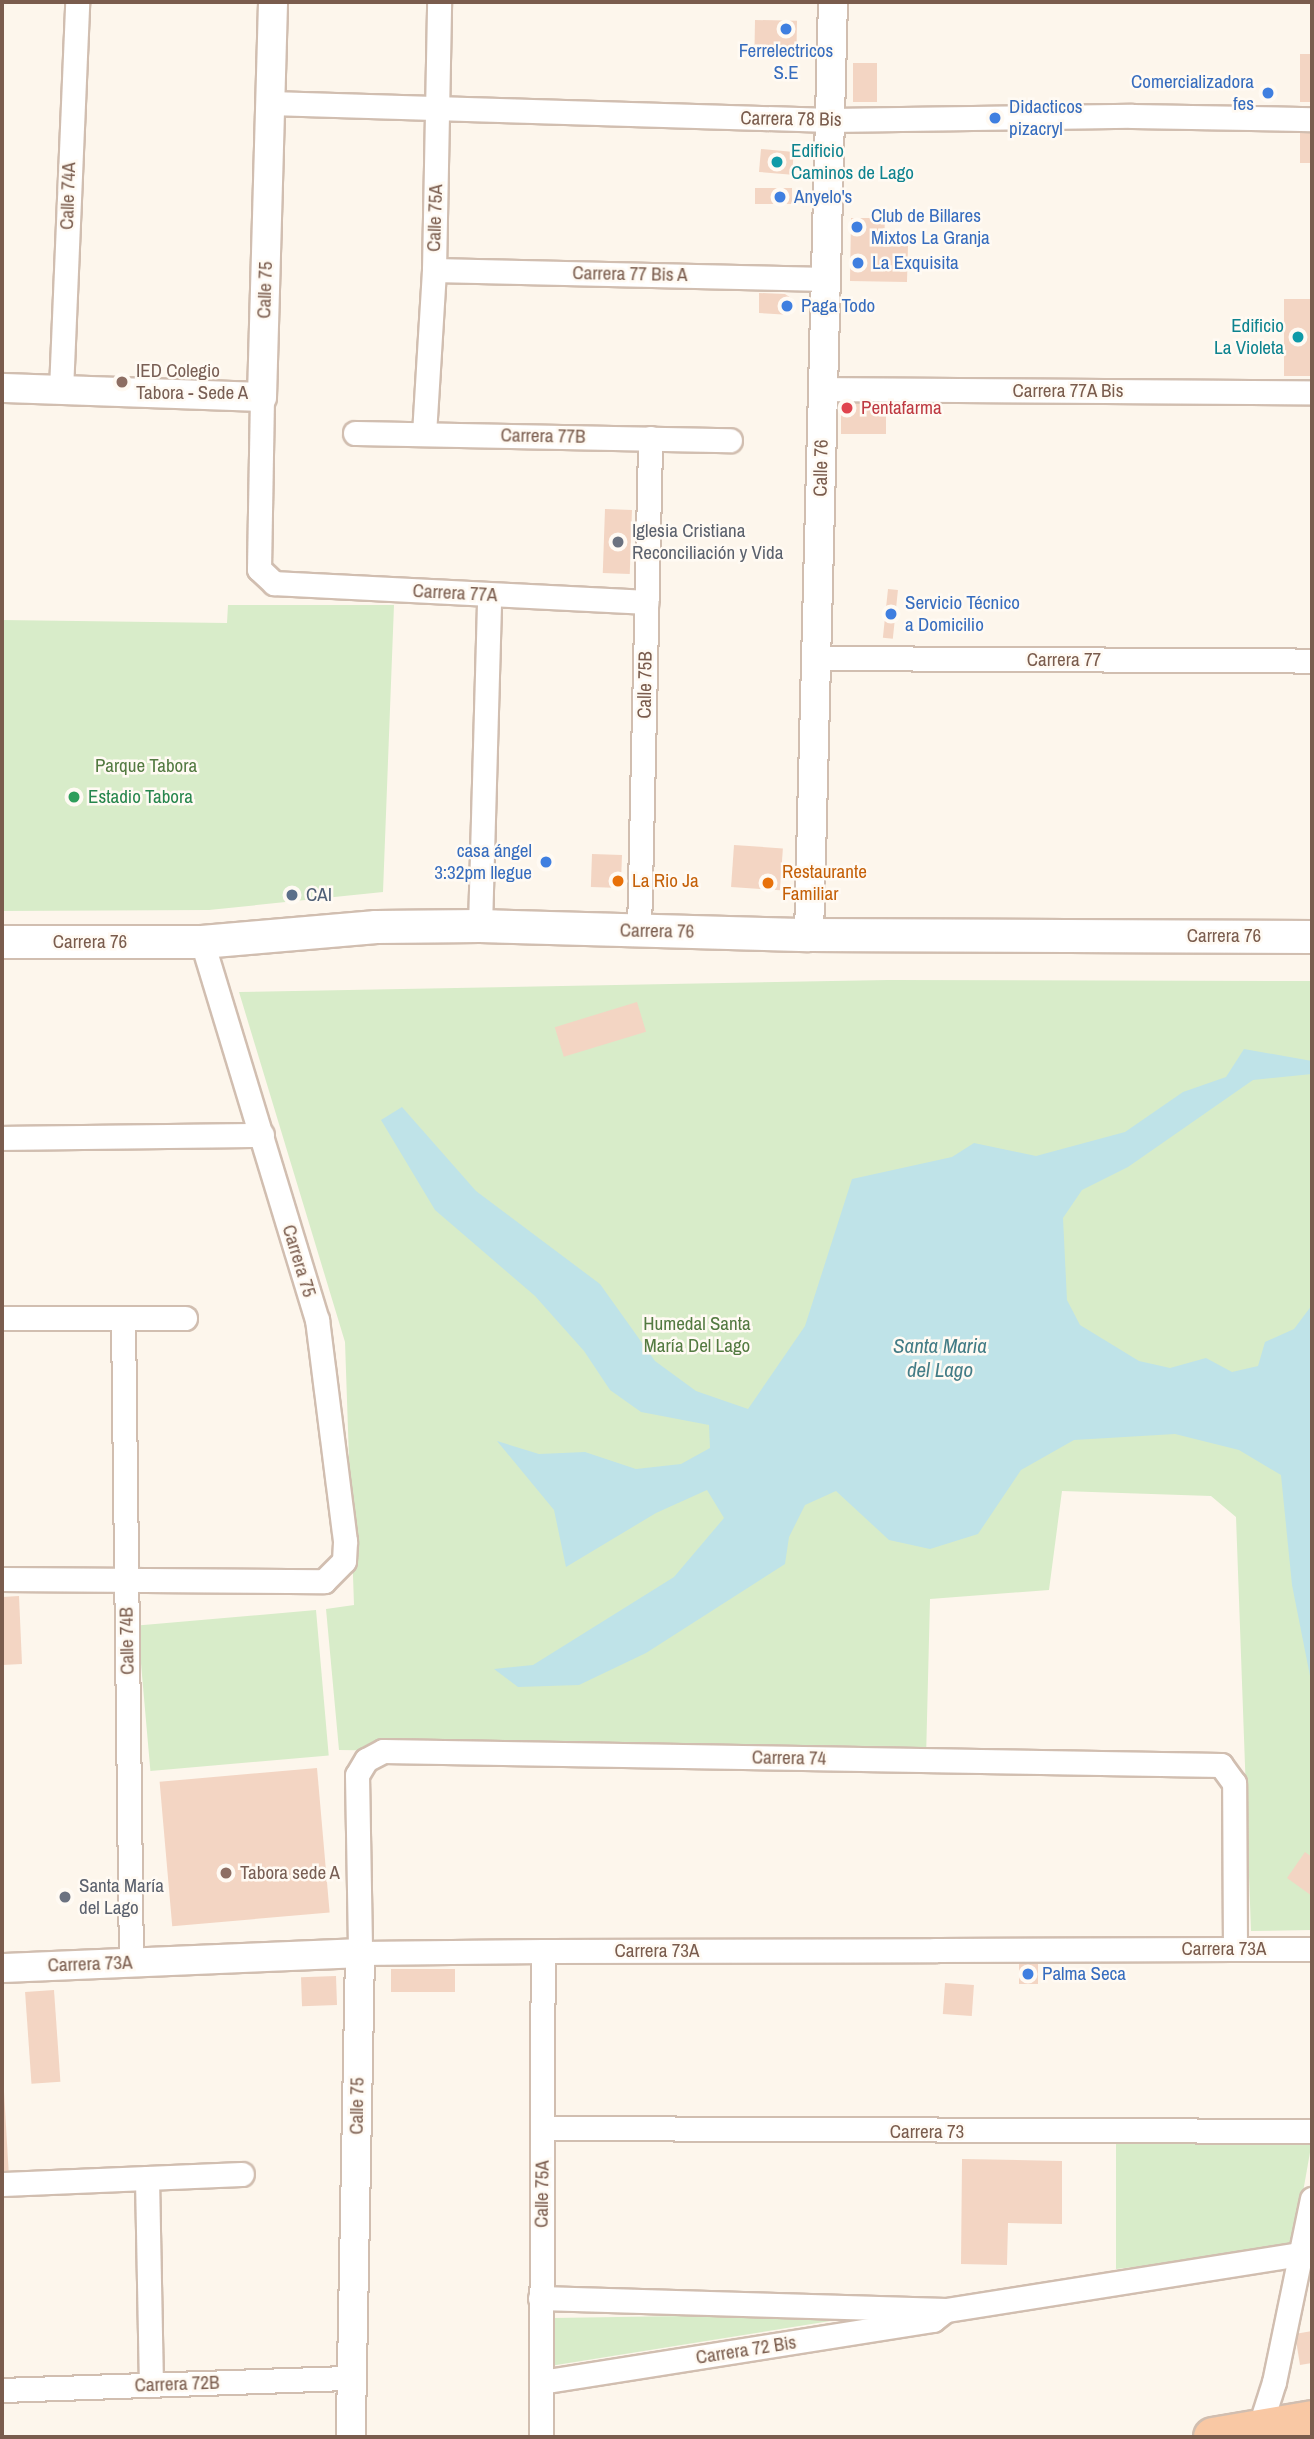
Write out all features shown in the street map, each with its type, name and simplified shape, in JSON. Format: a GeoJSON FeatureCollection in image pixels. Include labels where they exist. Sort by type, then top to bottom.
{"type":"FeatureCollection","features":[{"type":"Feature","properties":{"kind":"highway"},"geometry":{"type":"LineString","coordinates":[[1213,2437],[1305,2421]]}},
{"type":"Feature","properties":{"kind":"main road","name":"Carrera 76"},"geometry":{"type":"LineString","coordinates":[[2,942],[202,942],[376,927],[480,926],[809,935],[1312,937]]}},
{"type":"Feature","properties":{"kind":"street","name":"Calle 74A"},"geometry":{"type":"LineString","coordinates":[[61,390],[78,2]]}},
{"type":"Feature","properties":{"kind":"street","name":"Calle 75"},"geometry":{"type":"LineString","coordinates":[[264,577],[259,569],[273,2]]}},
{"type":"Feature","properties":{"kind":"street","name":"Calle 75A"},"geometry":{"type":"LineString","coordinates":[[424,434],[434,270],[439,2]]}},
{"type":"Feature","properties":{"kind":"street","name":"Calle 76"},"geometry":{"type":"LineString","coordinates":[[809,935],[833,2]]}},
{"type":"Feature","properties":{"kind":"street","name":"Carrera 78 Bis"},"geometry":{"type":"LineString","coordinates":[[270,103],[439,111],[830,120],[1312,120]]}},
{"type":"Feature","properties":{"kind":"street","name":"Carrera 77 Bis A"},"geometry":{"type":"LineString","coordinates":[[434,270],[826,279]]}},
{"type":"Feature","properties":{"kind":"street"},"geometry":{"type":"LineString","coordinates":[[2,388],[262,397]]}},
{"type":"Feature","properties":{"kind":"street","name":"Carrera 77A Bis"},"geometry":{"type":"LineString","coordinates":[[823,389],[1312,393]]}},
{"type":"Feature","properties":{"kind":"street","name":"Carrera 77B"},"geometry":{"type":"LineString","coordinates":[[355,433],[730,440]]}},
{"type":"Feature","properties":{"kind":"street","name":"Calle 75B"},"geometry":{"type":"LineString","coordinates":[[639,931],[650,438]]}},
{"type":"Feature","properties":{"kind":"street","name":"Carrera 77A"},"geometry":{"type":"LineString","coordinates":[[264,577],[274,583],[647,602]]}},
{"type":"Feature","properties":{"kind":"street"},"geometry":{"type":"LineString","coordinates":[[480,926],[489,595]]}},
{"type":"Feature","properties":{"kind":"street","name":"Carrera 77"},"geometry":{"type":"LineString","coordinates":[[817,658],[1312,662]]}},
{"type":"Feature","properties":{"kind":"street","name":"Carrera 75"},"geometry":{"type":"LineString","coordinates":[[126,1577],[324,1581],[344,1561],[345,1541],[317,1320],[202,942]]}},
{"type":"Feature","properties":{"kind":"street"},"geometry":{"type":"LineString","coordinates":[[2,1139],[262,1135]]}},
{"type":"Feature","properties":{"kind":"street"},"geometry":{"type":"LineString","coordinates":[[2,1318],[185,1318]]}},
{"type":"Feature","properties":{"kind":"street","name":"Calle 74B"},"geometry":{"type":"LineString","coordinates":[[123,1319],[131,1962]]}},
{"type":"Feature","properties":{"kind":"street"},"geometry":{"type":"LineString","coordinates":[[2,1579],[126,1577]]}},
{"type":"Feature","properties":{"kind":"street","name":"Carrera 74"},"geometry":{"type":"LineString","coordinates":[[357,1775],[366,1760],[383,1751],[1221,1765],[1230,1772],[1234,1783],[1235,1950]]}},
{"type":"Feature","properties":{"kind":"street","name":"Calle 75"},"geometry":{"type":"LineString","coordinates":[[351,2437],[360,1953],[357,1775]]}},
{"type":"Feature","properties":{"kind":"street","name":"Carrera 73A"},"geometry":{"type":"LineString","coordinates":[[2,1968],[360,1953],[1312,1949]]}},
{"type":"Feature","properties":{"kind":"street","name":"Calle 75A"},"geometry":{"type":"LineString","coordinates":[[541,2437],[543,1951]]}},
{"type":"Feature","properties":{"kind":"street","name":"Carrera 73"},"geometry":{"type":"LineString","coordinates":[[542,2128],[1312,2131]]}},
{"type":"Feature","properties":{"kind":"street"},"geometry":{"type":"LineString","coordinates":[[2,2184],[242,2174]]}},
{"type":"Feature","properties":{"kind":"street"},"geometry":{"type":"LineString","coordinates":[[146,2178],[151,2385]]}},
{"type":"Feature","properties":{"kind":"street"},"geometry":{"type":"LineString","coordinates":[[1259,2429],[1274,2382],[1312,2199]]}},
{"type":"Feature","properties":{"kind":"street","name":"Carrera 72 Bis"},"geometry":{"type":"LineString","coordinates":[[540,2298],[946,2310],[1299,2254]]}},
{"type":"Feature","properties":{"kind":"street","name":"Carrera 72 Bis"},"geometry":{"type":"LineString","coordinates":[[541,2382],[933,2320],[946,2310]]}},
{"type":"Feature","properties":{"kind":"street","name":"Carrera 72B"},"geometry":{"type":"LineString","coordinates":[[2,2390],[352,2378]]}},
{"type":"Feature","properties":{"kind":"street"},"geometry":{"type":"LineString","coordinates":[[1274,2382],[1305,2421]]}},
{"type":"Feature","properties":{"kind":"green space","name":"Parque Tabora"},"geometry":{"type":"Polygon","coordinates":[[[228,605],[394,605],[383,892],[209,910],[2,911],[2,620],[227,623],[228,605]]]}},
{"type":"Feature","properties":{"kind":"green space","name":"Humedal Santa María Del Lago"},"geometry":{"type":"Polygon","coordinates":[[[888,980],[1312,981],[1312,1930],[1251,1931],[1236,1517],[1211,1496],[1062,1491],[1049,1590],[930,1599],[926,1759],[339,1750],[326,1609],[354,1605],[345,1342],[239,992],[888,980]]]}},
{"type":"Feature","properties":{"kind":"green space"},"geometry":{"type":"Polygon","coordinates":[[[316,1610],[329,1755],[150,1771],[138,1626],[316,1610]]]}},
{"type":"Feature","properties":{"kind":"green space"},"geometry":{"type":"Polygon","coordinates":[[[1312,2141],[1293,2249],[1116,2269],[1116,2144],[1312,2141]]]}},
{"type":"Feature","properties":{"kind":"green space"},"geometry":{"type":"Polygon","coordinates":[[[880,2313],[550,2366],[554,2318],[880,2313]]]}},
{"type":"Feature","properties":{"kind":"water","name":"Santa Maria del Lago"},"geometry":{"type":"Polygon","coordinates":[[[1244,1049],[1312,1061],[1312,1074],[1253,1080],[1128,1167],[1082,1190],[1063,1218],[1067,1300],[1080,1325],[1139,1361],[1170,1368],[1206,1358],[1232,1372],[1258,1366],[1265,1342],[1294,1329],[1312,1305],[1312,1686],[1292,1585],[1281,1475],[1239,1450],[1175,1434],[1074,1440],[1021,1470],[978,1534],[930,1549],[889,1540],[836,1491],[805,1505],[789,1537],[785,1564],[646,1653],[579,1685],[518,1687],[494,1669],[533,1665],[674,1577],[724,1518],[707,1490],[656,1513],[566,1567],[554,1510],[497,1441],[539,1454],[585,1452],[636,1469],[681,1464],[710,1448],[709,1425],[641,1412],[610,1390],[584,1351],[535,1296],[435,1210],[381,1120],[402,1107],[476,1191],[600,1284],[655,1361],[696,1391],[748,1409],[805,1326],[852,1179],[952,1157],[974,1143],[1036,1156],[1125,1132],[1183,1092],[1226,1077],[1244,1049]]]}},
{"type":"Feature","properties":{"kind":"building"},"geometry":{"type":"Polygon","coordinates":[[[755,20],[797,21],[796,50],[754,49],[755,20]]]}},
{"type":"Feature","properties":{"kind":"building"},"geometry":{"type":"Polygon","coordinates":[[[1300,54],[1312,54],[1312,102],[1300,102],[1300,54]]]}},
{"type":"Feature","properties":{"kind":"building"},"geometry":{"type":"Polygon","coordinates":[[[853,63],[877,63],[877,102],[853,102],[853,63]]]}},
{"type":"Feature","properties":{"kind":"building"},"geometry":{"type":"Polygon","coordinates":[[[1300,130],[1312,130],[1312,163],[1300,163],[1300,130]]]}},
{"type":"Feature","properties":{"kind":"building","name":"Edificio Caminos de Lago"},"geometry":{"type":"Polygon","coordinates":[[[761,149],[794,152],[792,175],[759,172],[761,149]]]}},
{"type":"Feature","properties":{"kind":"building"},"geometry":{"type":"Polygon","coordinates":[[[755,188],[792,188],[792,204],[755,204],[755,188]]]}},
{"type":"Feature","properties":{"kind":"building"},"geometry":{"type":"Polygon","coordinates":[[[851,218],[885,218],[884,244],[908,245],[907,282],[850,281],[851,218]]]}},
{"type":"Feature","properties":{"kind":"building"},"geometry":{"type":"Polygon","coordinates":[[[759,293],[785,294],[791,298],[791,315],[759,313],[759,293]]]}},
{"type":"Feature","properties":{"kind":"building","name":"Edificio La Violeta"},"geometry":{"type":"Polygon","coordinates":[[[1284,299],[1312,299],[1312,376],[1284,376],[1284,299]]]}},
{"type":"Feature","properties":{"kind":"building"},"geometry":{"type":"Polygon","coordinates":[[[841,398],[886,398],[886,434],[841,434],[841,398]]]}},
{"type":"Feature","properties":{"kind":"building","name":"Iglesia Cristiana Reconciliación y Vida"},"geometry":{"type":"Polygon","coordinates":[[[605,509],[632,510],[630,574],[603,573],[605,509]]]}},
{"type":"Feature","properties":{"kind":"building","name":"Servicio Técnico a Domicilio"},"geometry":{"type":"Polygon","coordinates":[[[888,589],[898,590],[893,639],[883,638],[888,589]]]}},
{"type":"Feature","properties":{"kind":"building"},"geometry":{"type":"Polygon","coordinates":[[[734,845],[783,848],[780,890],[731,887],[734,845]]]}},
{"type":"Feature","properties":{"kind":"building"},"geometry":{"type":"Polygon","coordinates":[[[592,854],[622,855],[621,888],[591,887],[592,854]]]}},
{"type":"Feature","properties":{"kind":"building"},"geometry":{"type":"Polygon","coordinates":[[[637,1002],[646,1032],[564,1057],[555,1027],[637,1002]]]}},
{"type":"Feature","properties":{"kind":"building"},"geometry":{"type":"Polygon","coordinates":[[[19,1596],[22,1664],[2,1665],[2,1597],[19,1596]]]}},
{"type":"Feature","properties":{"kind":"building"},"geometry":{"type":"Polygon","coordinates":[[[317,1768],[330,1912],[172,1926],[160,1782],[317,1768]]]}},
{"type":"Feature","properties":{"kind":"building"},"geometry":{"type":"Polygon","coordinates":[[[1305,1852],[1312,1857],[1312,1896],[1287,1878],[1305,1852]]]}},
{"type":"Feature","properties":{"kind":"building","name":"Palma Seca"},"geometry":{"type":"Polygon","coordinates":[[[1019,1964],[1038,1964],[1038,1984],[1019,1984],[1019,1964]]]}},
{"type":"Feature","properties":{"kind":"building"},"geometry":{"type":"Polygon","coordinates":[[[391,1969],[455,1969],[455,1992],[391,1992],[391,1969]]]}},
{"type":"Feature","properties":{"kind":"building"},"geometry":{"type":"Polygon","coordinates":[[[336,1976],[337,2005],[302,2006],[301,1977],[336,1976]]]}},
{"type":"Feature","properties":{"kind":"building"},"geometry":{"type":"Polygon","coordinates":[[[945,1983],[974,1985],[972,2016],[943,2014],[945,1983]]]}},
{"type":"Feature","properties":{"kind":"building"},"geometry":{"type":"Polygon","coordinates":[[[54,1990],[60,2082],[31,2084],[25,1992],[54,1990]]]}},
{"type":"Feature","properties":{"kind":"building"},"geometry":{"type":"Polygon","coordinates":[[[4,2092],[9,2177],[2,2177],[4,2092]]]}},
{"type":"Feature","properties":{"kind":"building"},"geometry":{"type":"Polygon","coordinates":[[[962,2159],[1062,2161],[1062,2224],[1008,2223],[1007,2265],[961,2264],[962,2159]]]}},
{"type":"Feature","properties":{"kind":"building"},"geometry":{"type":"Polygon","coordinates":[[[1312,2331],[1312,2363],[1300,2365],[1295,2334],[1312,2331]]]}},
{"type":"Feature","properties":{"kind":"place","name":"Ferrelectricos S.E"},"geometry":{"type":"Point","coordinates":[786,29]}},
{"type":"Feature","properties":{"kind":"place","name":"Comercializadora fes"},"geometry":{"type":"Point","coordinates":[1268,93]}},
{"type":"Feature","properties":{"kind":"place","name":"Didacticos pizacryl"},"geometry":{"type":"Point","coordinates":[995,118]}},
{"type":"Feature","properties":{"kind":"place","name":"Edificio Caminos de Lago"},"geometry":{"type":"Point","coordinates":[777,162]}},
{"type":"Feature","properties":{"kind":"place","name":"Anyelo's"},"geometry":{"type":"Point","coordinates":[780,197]}},
{"type":"Feature","properties":{"kind":"place","name":"Club de Billares Mixtos La Granja"},"geometry":{"type":"Point","coordinates":[857,227]}},
{"type":"Feature","properties":{"kind":"place","name":"La Exquisita"},"geometry":{"type":"Point","coordinates":[858,263]}},
{"type":"Feature","properties":{"kind":"place","name":"Paga Todo"},"geometry":{"type":"Point","coordinates":[787,306]}},
{"type":"Feature","properties":{"kind":"place","name":"Edificio La Violeta"},"geometry":{"type":"Point","coordinates":[1298,337]}},
{"type":"Feature","properties":{"kind":"place","name":"IED Colegio Tabora - Sede A"},"geometry":{"type":"Point","coordinates":[122,382]}},
{"type":"Feature","properties":{"kind":"place","name":"Pentafarma"},"geometry":{"type":"Point","coordinates":[847,408]}},
{"type":"Feature","properties":{"kind":"place","name":"Iglesia Cristiana Reconciliación y Vida"},"geometry":{"type":"Point","coordinates":[618,542]}},
{"type":"Feature","properties":{"kind":"place","name":"Servicio Técnico a Domicilio"},"geometry":{"type":"Point","coordinates":[891,614]}},
{"type":"Feature","properties":{"kind":"place","name":"Estadio Tabora"},"geometry":{"type":"Point","coordinates":[74,797]}},
{"type":"Feature","properties":{"kind":"place","name":"casa ángel 3:32pm llegue"},"geometry":{"type":"Point","coordinates":[546,862]}},
{"type":"Feature","properties":{"kind":"place","name":"La Rio Ja"},"geometry":{"type":"Point","coordinates":[618,881]}},
{"type":"Feature","properties":{"kind":"place","name":"Restaurante Familiar"},"geometry":{"type":"Point","coordinates":[768,883]}},
{"type":"Feature","properties":{"kind":"place","name":"CAI"},"geometry":{"type":"Point","coordinates":[292,895]}},
{"type":"Feature","properties":{"kind":"place","name":"Tabora sede A"},"geometry":{"type":"Point","coordinates":[226,1873]}},
{"type":"Feature","properties":{"kind":"place","name":"Santa María del Lago"},"geometry":{"type":"Point","coordinates":[65,1897]}},
{"type":"Feature","properties":{"kind":"place","name":"Palma Seca"},"geometry":{"type":"Point","coordinates":[1028,1974]}}]}
